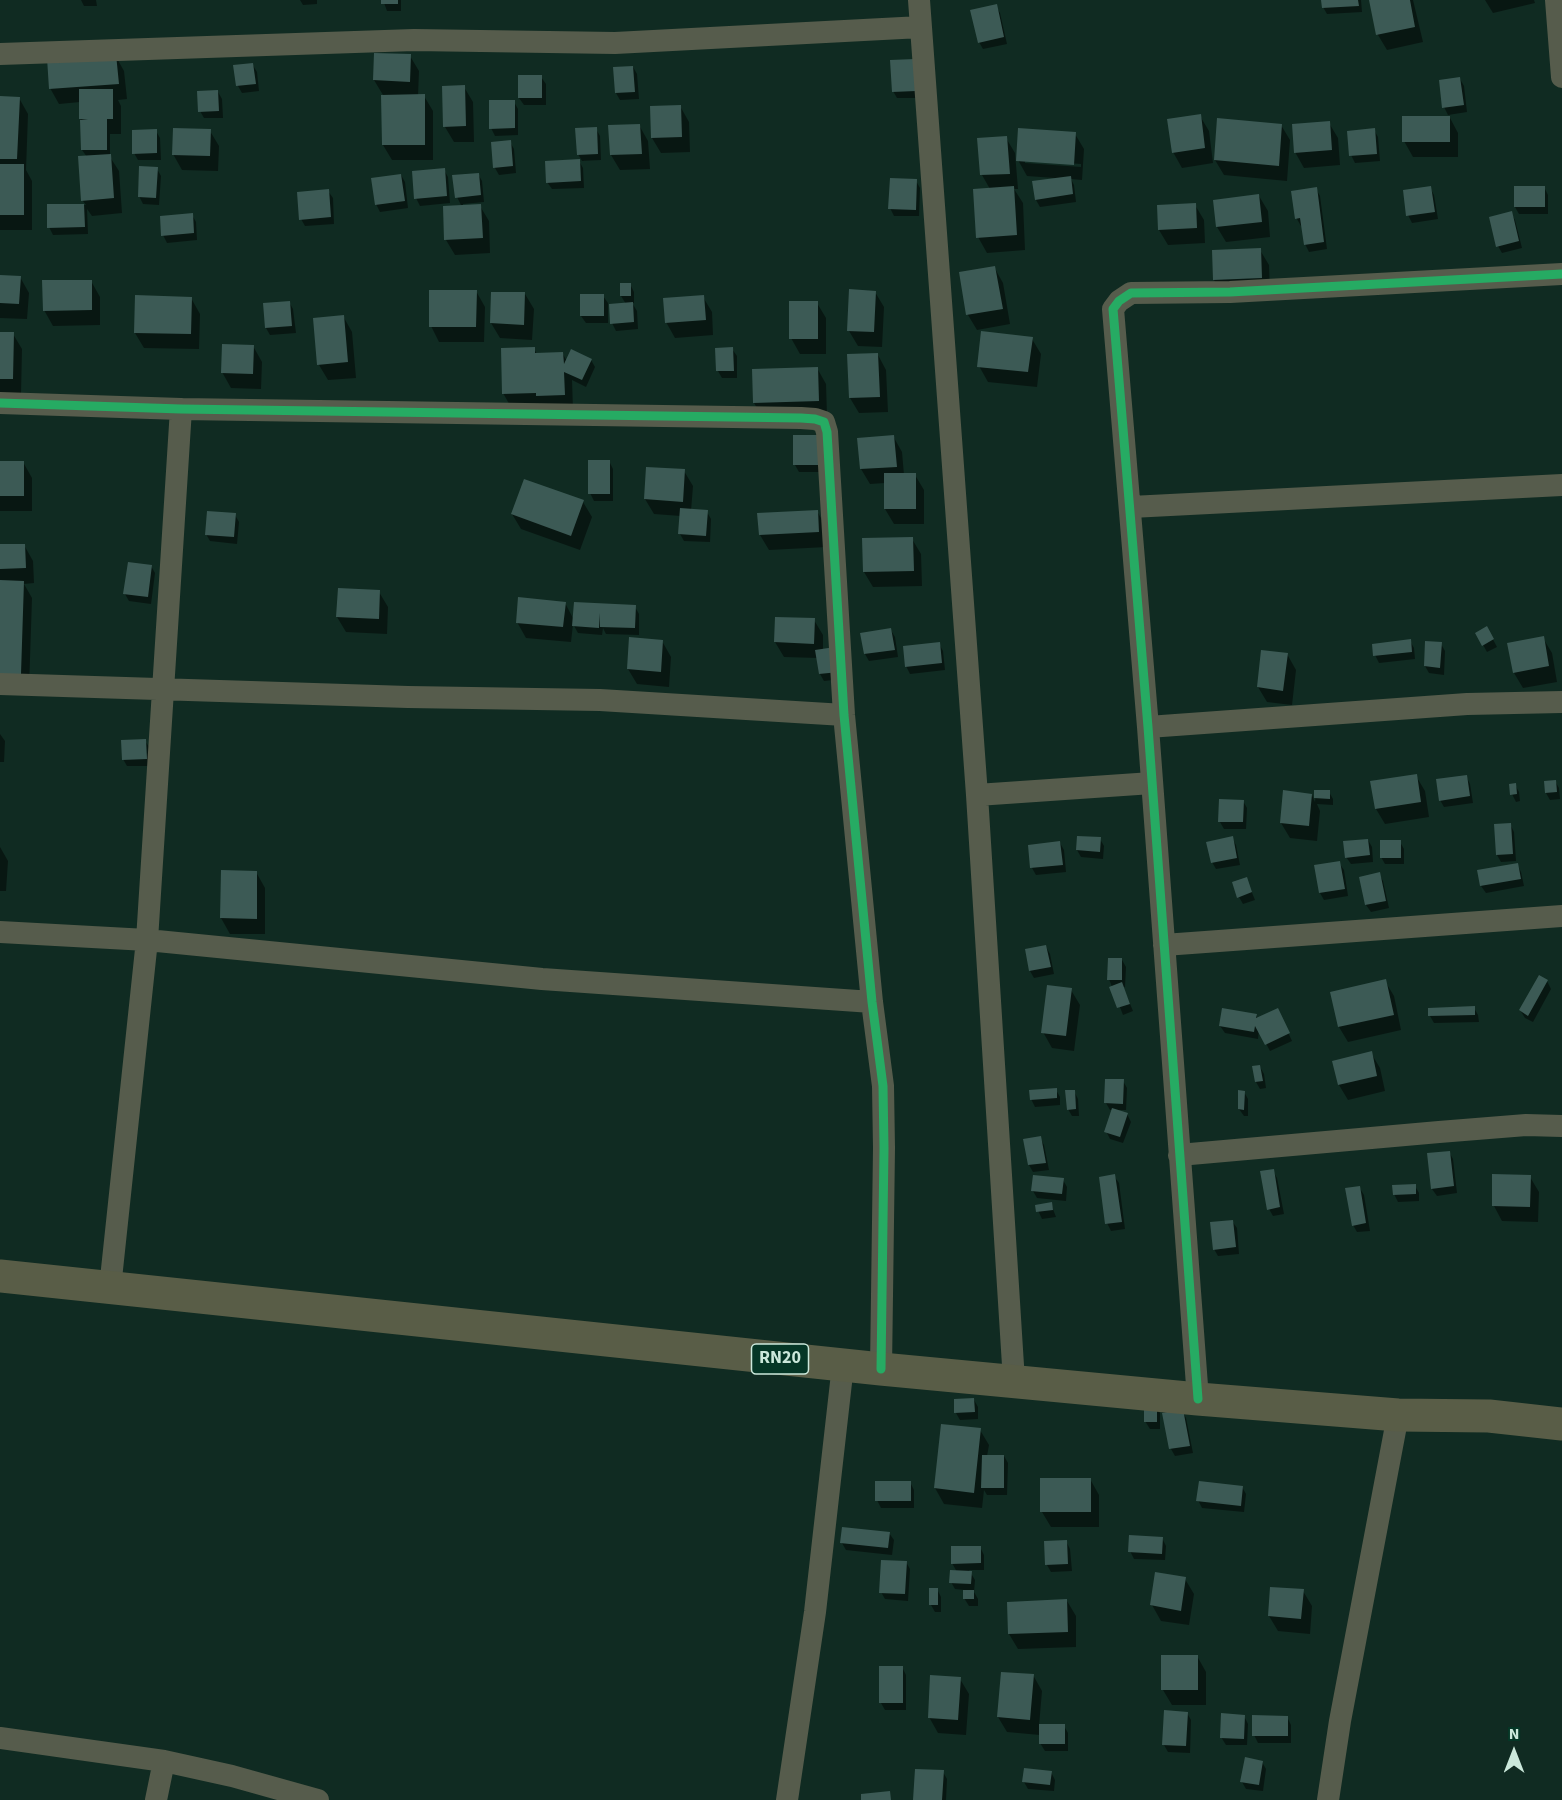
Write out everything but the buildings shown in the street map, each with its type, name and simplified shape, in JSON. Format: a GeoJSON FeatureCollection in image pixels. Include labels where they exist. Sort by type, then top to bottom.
{"type":"FeatureCollection","features":[{"type":"Feature","properties":{"kind":"main road","name":"RN20"},"geometry":{"type":"LineString","coordinates":[[0,1276],[881,1369],[1198,1399],[1398,1415],[1489,1416],[1562,1424]]}},
{"type":"Feature","properties":{"kind":"street"},"geometry":{"type":"LineString","coordinates":[[919,0],[977,795],[1014,1381]]}},
{"type":"Feature","properties":{"kind":"street"},"geometry":{"type":"LineString","coordinates":[[1556,0],[1562,77]]}},
{"type":"Feature","properties":{"kind":"street"},"geometry":{"type":"LineString","coordinates":[[0,54],[414,40],[615,43],[921,27]]}},
{"type":"Feature","properties":{"kind":"street"},"geometry":{"type":"LineString","coordinates":[[1198,1399],[1131,507],[1122,440],[1113,309],[1131,293],[1230,291],[1562,274]]}},
{"type":"Feature","properties":{"kind":"street"},"geometry":{"type":"LineString","coordinates":[[0,403],[181,410],[801,418],[824,422],[827,432],[844,715],[872,1002],[883,1086],[881,1369]]}},
{"type":"Feature","properties":{"kind":"street"},"geometry":{"type":"LineString","coordinates":[[110,1288],[147,940],[165,690],[181,410]]}},
{"type":"Feature","properties":{"kind":"street"},"geometry":{"type":"LineString","coordinates":[[1131,507],[1562,485]]}},
{"type":"Feature","properties":{"kind":"street"},"geometry":{"type":"LineString","coordinates":[[0,684],[600,700],[844,715]]}},
{"type":"Feature","properties":{"kind":"street"},"geometry":{"type":"LineString","coordinates":[[1148,727],[1467,704],[1562,702]]}},
{"type":"Feature","properties":{"kind":"street"},"geometry":{"type":"LineString","coordinates":[[977,795],[1152,783]]}},
{"type":"Feature","properties":{"kind":"street"},"geometry":{"type":"LineString","coordinates":[[1164,945],[1562,916]]}},
{"type":"Feature","properties":{"kind":"street"},"geometry":{"type":"LineString","coordinates":[[0,932],[147,940],[542,979],[872,1002]]}},
{"type":"Feature","properties":{"kind":"street"},"geometry":{"type":"LineString","coordinates":[[1179,1155],[1472,1129],[1562,1125]]}},
{"type":"Feature","properties":{"kind":"street"},"geometry":{"type":"LineString","coordinates":[[787,1800],[815,1612],[843,1365]]}},
{"type":"Feature","properties":{"kind":"street"},"geometry":{"type":"LineString","coordinates":[[1328,1800],[1340,1721],[1398,1415]]}},
{"type":"Feature","properties":{"kind":"street"},"geometry":{"type":"LineString","coordinates":[[0,1738],[164,1761],[232,1776],[318,1800]]}},
{"type":"Feature","properties":{"kind":"street"},"geometry":{"type":"LineString","coordinates":[[156,1800],[164,1761]]}},
{"type":"Feature","properties":{"kind":"cycle path"},"geometry":{"type":"LineString","coordinates":[[1198,1399],[1148,727],[1113,309],[1119,301],[1131,293],[1230,292],[1562,274]]}},
{"type":"Feature","properties":{"kind":"cycle path"},"geometry":{"type":"LineString","coordinates":[[0,403],[181,409],[801,418],[824,422],[827,432],[844,715],[872,1002],[883,1086],[881,1369]]}}]}
